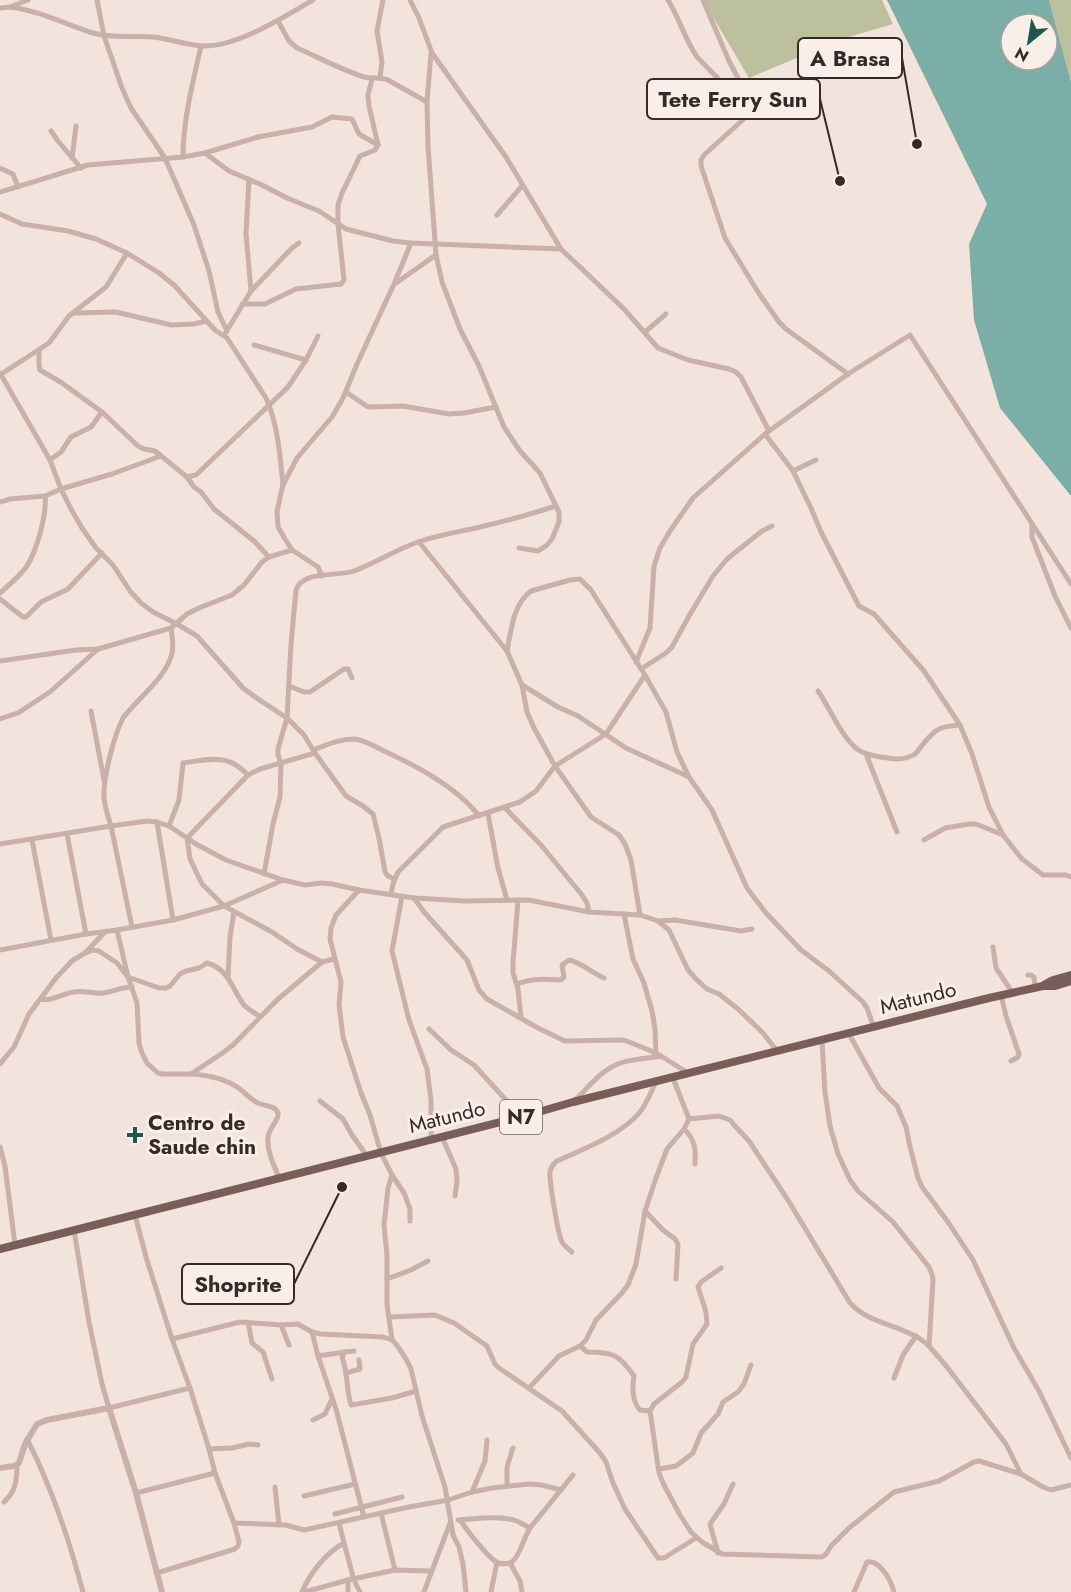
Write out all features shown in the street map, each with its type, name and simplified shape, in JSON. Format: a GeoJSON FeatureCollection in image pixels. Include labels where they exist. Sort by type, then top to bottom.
{"type":"FeatureCollection","features":[{"type":"Feature","properties":{"kind":"main road","name":"N7"},"geometry":{"type":"LineString","coordinates":[[1039,986],[1071,975]]}},
{"type":"Feature","properties":{"kind":"main road","name":"N7"},"geometry":{"type":"LineString","coordinates":[[1039,986],[1055,986],[1071,981]]}},
{"type":"Feature","properties":{"kind":"main road","name":"Matundo"},"geometry":{"type":"LineString","coordinates":[[0,1249],[573,1102],[1039,986]]}},
{"type":"Feature","properties":{"kind":"street"},"geometry":{"type":"LineString","coordinates":[[10,7],[28,0]]}},
{"type":"Feature","properties":{"kind":"street"},"geometry":{"type":"LineString","coordinates":[[97,0],[104,36],[122,88],[131,108],[165,158],[194,225],[226,333],[270,406],[278,438],[283,485]]}},
{"type":"Feature","properties":{"kind":"street"},"geometry":{"type":"LineString","coordinates":[[0,8],[27,9],[104,36],[153,37],[213,46],[259,30],[313,0]]}},
{"type":"Feature","properties":{"kind":"street"},"geometry":{"type":"LineString","coordinates":[[381,78],[382,62],[378,31],[383,0]]}},
{"type":"Feature","properties":{"kind":"street"},"geometry":{"type":"LineString","coordinates":[[410,0],[432,53],[499,148],[561,249],[624,309],[654,345],[663,351],[688,360],[736,372],[741,377],[767,432],[792,471],[859,606],[874,614],[924,671],[960,725],[989,807],[1003,835],[1022,858],[1043,875],[1071,877]]}},
{"type":"Feature","properties":{"kind":"street"},"geometry":{"type":"LineString","coordinates":[[668,0],[697,57],[749,110]]}},
{"type":"Feature","properties":{"kind":"street"},"geometry":{"type":"LineString","coordinates":[[704,0],[729,61],[748,97],[749,110],[746,117],[701,160],[725,238],[779,322],[848,374]]}},
{"type":"Feature","properties":{"kind":"street"},"geometry":{"type":"LineString","coordinates":[[278,21],[297,48],[360,76],[387,80],[427,102]]}},
{"type":"Feature","properties":{"kind":"street"},"geometry":{"type":"LineString","coordinates":[[183,157],[189,103],[201,46]]}},
{"type":"Feature","properties":{"kind":"street"},"geometry":{"type":"LineString","coordinates":[[432,53],[427,102],[428,146],[436,255],[442,282],[460,329],[479,366],[504,427],[511,440],[540,473],[559,512],[559,522],[552,539],[547,544],[538,551],[519,548]]}},
{"type":"Feature","properties":{"kind":"street"},"geometry":{"type":"LineString","coordinates":[[243,304],[265,304],[296,289],[343,283],[338,224],[340,198],[362,154],[375,150],[378,145],[368,95],[372,79]]}},
{"type":"Feature","properties":{"kind":"street"},"geometry":{"type":"LineString","coordinates":[[0,192],[88,165],[205,153],[268,135],[310,127],[332,117],[352,119],[359,134],[378,145]]}},
{"type":"Feature","properties":{"kind":"street"},"geometry":{"type":"LineString","coordinates":[[72,158],[76,126]]}},
{"type":"Feature","properties":{"kind":"street"},"geometry":{"type":"LineString","coordinates":[[51,130],[81,168]]}},
{"type":"Feature","properties":{"kind":"street"},"geometry":{"type":"LineString","coordinates":[[64,148],[73,145]]}},
{"type":"Feature","properties":{"kind":"street"},"geometry":{"type":"LineString","coordinates":[[205,153],[229,171],[320,211],[350,230],[411,243],[561,249]]}},
{"type":"Feature","properties":{"kind":"street"},"geometry":{"type":"LineString","coordinates":[[0,168],[13,174],[18,187]]}},
{"type":"Feature","properties":{"kind":"street"},"geometry":{"type":"LineString","coordinates":[[249,179],[246,234],[251,291]]}},
{"type":"Feature","properties":{"kind":"street"},"geometry":{"type":"LineString","coordinates":[[497,215],[522,186]]}},
{"type":"Feature","properties":{"kind":"street"},"geometry":{"type":"LineString","coordinates":[[0,214],[31,226],[69,231],[96,239],[127,253],[174,285],[215,330],[226,333]]}},
{"type":"Feature","properties":{"kind":"street"},"geometry":{"type":"LineString","coordinates":[[226,333],[251,291],[299,243]]}},
{"type":"Feature","properties":{"kind":"street"},"geometry":{"type":"LineString","coordinates":[[322,576],[318,567],[292,550],[278,526],[277,512],[283,485],[297,458],[332,417],[346,392],[411,243]]}},
{"type":"Feature","properties":{"kind":"street"},"geometry":{"type":"LineString","coordinates":[[127,253],[106,287],[64,321],[49,343],[0,374],[50,460],[61,489],[82,528],[96,548],[113,565],[141,603],[153,612],[190,631],[202,641],[243,688],[287,718],[304,735],[346,795],[372,814],[385,872],[394,879]]}},
{"type":"Feature","properties":{"kind":"street"},"geometry":{"type":"LineString","coordinates":[[394,284],[436,255]]}},
{"type":"Feature","properties":{"kind":"street"},"geometry":{"type":"LineString","coordinates":[[74,312],[118,312],[171,325],[207,321]]}},
{"type":"Feature","properties":{"kind":"street"},"geometry":{"type":"LineString","coordinates":[[645,332],[666,314]]}},
{"type":"Feature","properties":{"kind":"street"},"geometry":{"type":"LineString","coordinates":[[636,662],[650,628],[654,566],[660,548],[693,498],[767,432],[848,374],[910,335],[1071,584]]}},
{"type":"Feature","properties":{"kind":"street"},"geometry":{"type":"LineString","coordinates":[[188,477],[196,475],[288,387],[306,360],[318,336]]}},
{"type":"Feature","properties":{"kind":"street"},"geometry":{"type":"LineString","coordinates":[[254,345],[306,360]]}},
{"type":"Feature","properties":{"kind":"street"},"geometry":{"type":"LineString","coordinates":[[39,350],[40,370],[102,412],[138,446],[154,450],[188,477],[214,509],[249,537],[269,557]]}},
{"type":"Feature","properties":{"kind":"street"},"geometry":{"type":"LineString","coordinates":[[346,392],[368,407],[402,406],[449,414],[496,407]]}},
{"type":"Feature","properties":{"kind":"street"},"geometry":{"type":"LineString","coordinates":[[50,460],[61,452],[71,437],[91,427],[102,412]]}},
{"type":"Feature","properties":{"kind":"street"},"geometry":{"type":"LineString","coordinates":[[0,502],[45,496],[161,456]]}},
{"type":"Feature","properties":{"kind":"street"},"geometry":{"type":"LineString","coordinates":[[792,471],[816,460]]}},
{"type":"Feature","properties":{"kind":"street"},"geometry":{"type":"LineString","coordinates":[[0,593],[27,567],[34,553],[46,508],[45,496]]}},
{"type":"Feature","properties":{"kind":"street"},"geometry":{"type":"LineString","coordinates":[[264,874],[280,796],[281,764],[278,749],[287,718],[296,590],[300,582],[305,579],[355,571],[399,549],[419,542],[556,506]]}},
{"type":"Feature","properties":{"kind":"street"},"geometry":{"type":"LineString","coordinates":[[1032,525],[1032,537],[1055,596],[1071,628]]}},
{"type":"Feature","properties":{"kind":"street"},"geometry":{"type":"LineString","coordinates":[[391,894],[398,872],[443,828],[505,808],[531,796],[555,766],[606,734],[643,672],[672,647],[713,576],[727,560],[762,531],[772,526]]}},
{"type":"Feature","properties":{"kind":"street"},"geometry":{"type":"LineString","coordinates":[[419,542],[507,651],[522,685],[530,720],[555,766],[591,817],[619,836],[625,844],[632,860],[640,915]]}},
{"type":"Feature","properties":{"kind":"street"},"geometry":{"type":"LineString","coordinates":[[0,661],[98,649],[171,628],[187,614],[232,595],[269,557],[292,550]]}},
{"type":"Feature","properties":{"kind":"street"},"geometry":{"type":"LineString","coordinates":[[0,599],[26,617],[41,602],[68,589],[102,553]]}},
{"type":"Feature","properties":{"kind":"street"},"geometry":{"type":"LineString","coordinates":[[507,651],[513,621],[525,595],[531,591],[577,578],[583,581],[643,672],[666,712],[677,752],[689,777],[712,810],[747,888],[766,913],[801,950],[829,971],[863,1002],[874,1028]]}},
{"type":"Feature","properties":{"kind":"street"},"geometry":{"type":"LineString","coordinates":[[132,927],[106,811],[105,784],[114,744],[123,718],[168,665],[172,652],[171,628]]}},
{"type":"Feature","properties":{"kind":"street"},"geometry":{"type":"LineString","coordinates":[[0,719],[18,713],[50,692],[98,649]]}},
{"type":"Feature","properties":{"kind":"street"},"geometry":{"type":"LineString","coordinates":[[289,686],[310,692],[344,669],[348,669],[352,678]]}},
{"type":"Feature","properties":{"kind":"street"},"geometry":{"type":"LineString","coordinates":[[522,685],[578,716],[627,748],[689,777]]}},
{"type":"Feature","properties":{"kind":"street"},"geometry":{"type":"LineString","coordinates":[[818,691],[832,717],[848,738],[866,754],[896,759],[907,758],[916,753],[939,727],[960,725]]}},
{"type":"Feature","properties":{"kind":"street"},"geometry":{"type":"LineString","coordinates":[[91,711],[105,784]]}},
{"type":"Feature","properties":{"kind":"street"},"geometry":{"type":"LineString","coordinates":[[187,838],[248,775],[314,752],[335,742],[354,739],[366,742],[432,776],[463,798],[479,816]]}},
{"type":"Feature","properties":{"kind":"street"},"geometry":{"type":"LineString","coordinates":[[866,754],[897,832]]}},
{"type":"Feature","properties":{"kind":"street"},"geometry":{"type":"LineString","coordinates":[[170,826],[179,800],[183,763],[219,759],[236,765],[248,775]]}},
{"type":"Feature","properties":{"kind":"street"},"geometry":{"type":"LineString","coordinates":[[505,808],[541,845],[582,895],[590,912]]}},
{"type":"Feature","properties":{"kind":"street"},"geometry":{"type":"LineString","coordinates":[[488,814],[498,868],[507,900]]}},
{"type":"Feature","properties":{"kind":"street"},"geometry":{"type":"LineString","coordinates":[[0,844],[111,826],[147,821],[157,822],[170,826],[226,860],[264,874],[305,885],[332,884],[414,898],[465,901],[529,900],[590,912],[640,915],[658,921],[669,930],[688,970],[707,989],[719,994],[738,1009],[764,1033],[777,1051]]}},
{"type":"Feature","properties":{"kind":"street"},"geometry":{"type":"LineString","coordinates":[[157,822],[173,920]]}},
{"type":"Feature","properties":{"kind":"street"},"geometry":{"type":"LineString","coordinates":[[924,840],[945,828],[969,824],[1003,835]]}},
{"type":"Feature","properties":{"kind":"street"},"geometry":{"type":"LineString","coordinates":[[67,834],[86,934]]}},
{"type":"Feature","properties":{"kind":"street"},"geometry":{"type":"LineString","coordinates":[[187,838],[190,859],[202,884],[224,906],[322,962]]}},
{"type":"Feature","properties":{"kind":"street"},"geometry":{"type":"LineString","coordinates":[[32,840],[51,940]]}},
{"type":"Feature","properties":{"kind":"street"},"geometry":{"type":"LineString","coordinates":[[0,950],[173,920],[224,906],[283,880]]}},
{"type":"Feature","properties":{"kind":"street"},"geometry":{"type":"LineString","coordinates":[[359,890],[336,915],[331,928],[330,939],[341,982],[339,1005],[343,1036],[381,1152],[406,1198],[411,1213],[410,1221]]}},
{"type":"Feature","properties":{"kind":"street"},"geometry":{"type":"LineString","coordinates":[[402,896],[392,951],[409,1020],[427,1069],[431,1100],[431,1140]]}},
{"type":"Feature","properties":{"kind":"street"},"geometry":{"type":"LineString","coordinates":[[414,898],[467,960],[482,995],[503,1009],[565,1041],[624,1040],[658,1055],[689,1074]]}},
{"type":"Feature","properties":{"kind":"street"},"geometry":{"type":"LineString","coordinates":[[518,900],[513,973],[517,984],[520,1018]]}},
{"type":"Feature","properties":{"kind":"street"},"geometry":{"type":"LineString","coordinates":[[228,977],[234,912]]}},
{"type":"Feature","properties":{"kind":"street"},"geometry":{"type":"LineString","coordinates":[[624,914],[633,959],[652,1011],[658,1055]]}},
{"type":"Feature","properties":{"kind":"street"},"geometry":{"type":"LineString","coordinates":[[658,921],[675,920],[741,931],[752,929]]}},
{"type":"Feature","properties":{"kind":"street"},"geometry":{"type":"LineString","coordinates":[[117,930],[138,1010],[140,1044],[147,1063],[162,1074],[191,1074],[223,1079],[232,1083],[256,1103],[273,1107],[278,1113],[278,1118],[270,1128],[268,1140],[269,1151],[279,1178]]}},
{"type":"Feature","properties":{"kind":"street"},"geometry":{"type":"LineString","coordinates":[[0,1064],[14,1047],[29,1014],[56,978],[105,932]]}},
{"type":"Feature","properties":{"kind":"street"},"geometry":{"type":"LineString","coordinates":[[993,947],[996,968],[1012,992]]}},
{"type":"Feature","properties":{"kind":"street"},"geometry":{"type":"LineString","coordinates":[[85,952],[99,951],[117,963],[128,977],[150,986],[166,988],[180,974],[207,963],[219,968],[228,977],[244,1005],[260,1017]]}},
{"type":"Feature","properties":{"kind":"street"},"geometry":{"type":"LineString","coordinates":[[191,1074],[233,1045],[277,1000],[322,962],[334,959]]}},
{"type":"Feature","properties":{"kind":"street"},"geometry":{"type":"LineString","coordinates":[[517,984],[535,979],[561,980],[564,977],[562,965],[569,960],[604,978]]}},
{"type":"Feature","properties":{"kind":"street"},"geometry":{"type":"LineString","coordinates":[[1028,975],[1033,976],[1039,986]]}},
{"type":"Feature","properties":{"kind":"street"},"geometry":{"type":"LineString","coordinates":[[41,999],[46,1000],[79,991],[101,994],[132,987]]}},
{"type":"Feature","properties":{"kind":"street"},"geometry":{"type":"LineString","coordinates":[[1001,995],[1019,1054],[1011,1061]]}},
{"type":"Feature","properties":{"kind":"street"},"geometry":{"type":"LineString","coordinates":[[429,1029],[451,1050],[474,1065],[506,1100],[528,1115]]}},
{"type":"Feature","properties":{"kind":"street"},"geometry":{"type":"LineString","coordinates":[[849,1034],[879,1088],[897,1106],[906,1127],[922,1187],[974,1260],[1014,1348],[1039,1391],[1071,1458]]}},
{"type":"Feature","properties":{"kind":"street"},"geometry":{"type":"LineString","coordinates":[[822,1041],[830,1126],[838,1154],[850,1180],[858,1191],[893,1222],[929,1267],[932,1274],[929,1346]]}},
{"type":"Feature","properties":{"kind":"street"},"geometry":{"type":"LineString","coordinates":[[573,1102],[611,1067],[658,1055]]}},
{"type":"Feature","properties":{"kind":"street"},"geometry":{"type":"LineString","coordinates":[[529,1388],[559,1356],[580,1346],[588,1337],[599,1316],[628,1285],[636,1264],[645,1211],[665,1153],[689,1119],[673,1078]]}},
{"type":"Feature","properties":{"kind":"street"},"geometry":{"type":"LineString","coordinates":[[572,1252],[562,1242],[557,1222],[550,1180],[553,1164],[608,1138],[634,1118],[644,1106],[656,1083]]}},
{"type":"Feature","properties":{"kind":"street"},"geometry":{"type":"LineString","coordinates":[[320,1101],[343,1119],[367,1156]]}},
{"type":"Feature","properties":{"kind":"street"},"geometry":{"type":"LineString","coordinates":[[689,1119],[719,1116],[730,1120],[749,1141],[788,1200],[850,1303],[868,1318],[916,1336],[929,1346],[1006,1444],[1021,1474]]}},
{"type":"Feature","properties":{"kind":"street"},"geometry":{"type":"LineString","coordinates":[[684,1129],[690,1135],[696,1149],[695,1164]]}},
{"type":"Feature","properties":{"kind":"street"},"geometry":{"type":"LineString","coordinates":[[442,1137],[456,1169],[455,1196]]}},
{"type":"Feature","properties":{"kind":"street"},"geometry":{"type":"LineString","coordinates":[[0,1147],[5,1166],[15,1245]]}},
{"type":"Feature","properties":{"kind":"street"},"geometry":{"type":"LineString","coordinates":[[392,1175],[388,1188],[384,1225],[387,1304],[392,1340],[411,1369],[422,1416],[445,1487],[453,1535],[463,1564],[466,1592]]}},
{"type":"Feature","properties":{"kind":"street"},"geometry":{"type":"LineString","coordinates":[[645,1211],[678,1244],[676,1279]]}},
{"type":"Feature","properties":{"kind":"street"},"geometry":{"type":"LineString","coordinates":[[135,1215],[172,1339],[239,1542],[237,1548],[158,1573]]}},
{"type":"Feature","properties":{"kind":"street"},"geometry":{"type":"LineString","coordinates":[[74,1230],[102,1384],[136,1493],[162,1592]]}},
{"type":"Feature","properties":{"kind":"street"},"geometry":{"type":"LineString","coordinates":[[387,1279],[428,1261]]}},
{"type":"Feature","properties":{"kind":"street"},"geometry":{"type":"LineString","coordinates":[[721,1268],[701,1282],[698,1287],[706,1312],[707,1324],[693,1344],[686,1377],[654,1404],[650,1411],[664,1485],[691,1532],[718,1553],[822,1557],[849,1528],[896,1491],[939,1481],[979,1461],[1021,1474],[1051,1490],[1071,1485]]}},
{"type":"Feature","properties":{"kind":"street"},"geometry":{"type":"LineString","coordinates":[[389,1317],[430,1315],[439,1316],[454,1323],[486,1346],[499,1368],[566,1414],[603,1457],[625,1509],[658,1558],[664,1558],[696,1538]]}},
{"type":"Feature","properties":{"kind":"street"},"geometry":{"type":"LineString","coordinates":[[172,1339],[248,1322],[298,1324],[312,1332],[332,1336],[383,1337],[392,1340]]}},
{"type":"Feature","properties":{"kind":"street"},"geometry":{"type":"LineString","coordinates":[[248,1322],[252,1344],[263,1352],[272,1380]]}},
{"type":"Feature","properties":{"kind":"street"},"geometry":{"type":"LineString","coordinates":[[281,1325],[289,1345]]}},
{"type":"Feature","properties":{"kind":"street"},"geometry":{"type":"LineString","coordinates":[[312,1332],[364,1517]]}},
{"type":"Feature","properties":{"kind":"street"},"geometry":{"type":"LineString","coordinates":[[894,1378],[903,1355],[916,1336]]}},
{"type":"Feature","properties":{"kind":"street"},"geometry":{"type":"LineString","coordinates":[[580,1346],[587,1352],[612,1355],[624,1364],[634,1376],[632,1388],[637,1407],[640,1410],[650,1411]]}},
{"type":"Feature","properties":{"kind":"street"},"geometry":{"type":"LineString","coordinates":[[318,1356],[354,1351]]}},
{"type":"Feature","properties":{"kind":"street"},"geometry":{"type":"LineString","coordinates":[[345,1352],[342,1357],[350,1404],[392,1398],[416,1390]]}},
{"type":"Feature","properties":{"kind":"street"},"geometry":{"type":"LineString","coordinates":[[346,1373],[360,1369],[359,1360]]}},
{"type":"Feature","properties":{"kind":"street"},"geometry":{"type":"LineString","coordinates":[[659,1468],[676,1466],[693,1453],[701,1433],[718,1414],[723,1402],[738,1392],[744,1384],[751,1365]]}},
{"type":"Feature","properties":{"kind":"street"},"geometry":{"type":"LineString","coordinates":[[4,1502],[16,1484],[17,1465],[27,1439],[34,1427],[41,1422],[190,1388]]}},
{"type":"Feature","properties":{"kind":"street"},"geometry":{"type":"LineString","coordinates":[[313,1420],[325,1414],[332,1399]]}},
{"type":"Feature","properties":{"kind":"street"},"geometry":{"type":"LineString","coordinates":[[27,1439],[48,1484],[74,1557],[83,1592]]}},
{"type":"Feature","properties":{"kind":"street"},"geometry":{"type":"LineString","coordinates":[[472,1492],[485,1461],[488,1440]]}},
{"type":"Feature","properties":{"kind":"street"},"geometry":{"type":"LineString","coordinates":[[209,1449],[258,1445]]}},
{"type":"Feature","properties":{"kind":"street"},"geometry":{"type":"LineString","coordinates":[[507,1486],[507,1467],[513,1448]]}},
{"type":"Feature","properties":{"kind":"street"},"geometry":{"type":"LineString","coordinates":[[0,1468],[17,1465]]}},
{"type":"Feature","properties":{"kind":"street"},"geometry":{"type":"LineString","coordinates":[[136,1493],[215,1473]]}},
{"type":"Feature","properties":{"kind":"street"},"geometry":{"type":"LineString","coordinates":[[460,1520],[497,1562],[510,1563],[517,1556],[524,1536],[573,1475]]}},
{"type":"Feature","properties":{"kind":"street"},"geometry":{"type":"LineString","coordinates":[[304,1496],[355,1484]]}},
{"type":"Feature","properties":{"kind":"street"},"geometry":{"type":"LineString","coordinates":[[234,1523],[288,1525],[304,1530],[507,1486],[534,1484],[561,1490]]}},
{"type":"Feature","properties":{"kind":"street"},"geometry":{"type":"LineString","coordinates":[[718,1553],[710,1524],[724,1504],[733,1484]]}},
{"type":"Feature","properties":{"kind":"street"},"geometry":{"type":"LineString","coordinates":[[275,1487],[279,1525]]}},
{"type":"Feature","properties":{"kind":"street"},"geometry":{"type":"LineString","coordinates":[[335,1514],[402,1497]]}},
{"type":"Feature","properties":{"kind":"street"},"geometry":{"type":"LineString","coordinates":[[381,1514],[395,1570]]}},
{"type":"Feature","properties":{"kind":"street"},"geometry":{"type":"LineString","coordinates":[[450,1521],[503,1519],[517,1521],[530,1528]]}},
{"type":"Feature","properties":{"kind":"street"},"geometry":{"type":"LineString","coordinates":[[424,1592],[450,1521]]}},
{"type":"Feature","properties":{"kind":"street"},"geometry":{"type":"LineString","coordinates":[[339,1523],[351,1580],[348,1592]]}},
{"type":"Feature","properties":{"kind":"street"},"geometry":{"type":"LineString","coordinates":[[303,1592],[312,1573],[337,1547],[344,1543]]}},
{"type":"Feature","properties":{"kind":"street"},"geometry":{"type":"LineString","coordinates":[[854,1592],[867,1562],[870,1561],[874,1562],[886,1575],[894,1592]]}},
{"type":"Feature","properties":{"kind":"street"},"geometry":{"type":"LineString","coordinates":[[491,1592],[497,1562]]}},
{"type":"Feature","properties":{"kind":"street"},"geometry":{"type":"LineString","coordinates":[[510,1563],[520,1581],[522,1592]]}},
{"type":"Feature","properties":{"kind":"street"},"geometry":{"type":"LineString","coordinates":[[303,1592],[395,1570],[431,1571]]}},
{"type":"Feature","properties":{"kind":"street"},"geometry":{"type":"LineString","coordinates":[[351,1580],[360,1592]]}},
{"type":"Feature","properties":{"kind":"green space"},"geometry":{"type":"Polygon","coordinates":[[[703,0],[882,0],[893,24],[842,39],[749,78],[703,0]]]}},
{"type":"Feature","properties":{"kind":"green space"},"geometry":{"type":"Polygon","coordinates":[[[1049,0],[1071,0],[1071,82],[1059,37],[1059,12],[1052,12],[1049,0]]]}},
{"type":"Feature","properties":{"kind":"water"},"geometry":{"type":"Polygon","coordinates":[[[887,0],[1049,0],[1052,12],[999,12],[999,72],[1059,72],[1059,37],[1071,82],[1071,496],[1000,408],[974,320],[969,244],[987,204],[887,0]]]}},
{"type":"Feature","properties":{"kind":"place","name":"A Brasa"},"geometry":{"type":"Point","coordinates":[917,144]}},
{"type":"Feature","properties":{"kind":"place","name":"Tete Ferry Sun"},"geometry":{"type":"Point","coordinates":[840,181]}},
{"type":"Feature","properties":{"kind":"place","name":"Centro de Saude chin"},"geometry":{"type":"Point","coordinates":[135,1135]}},
{"type":"Feature","properties":{"kind":"place","name":"Shoprite"},"geometry":{"type":"Point","coordinates":[342,1187]}}]}
